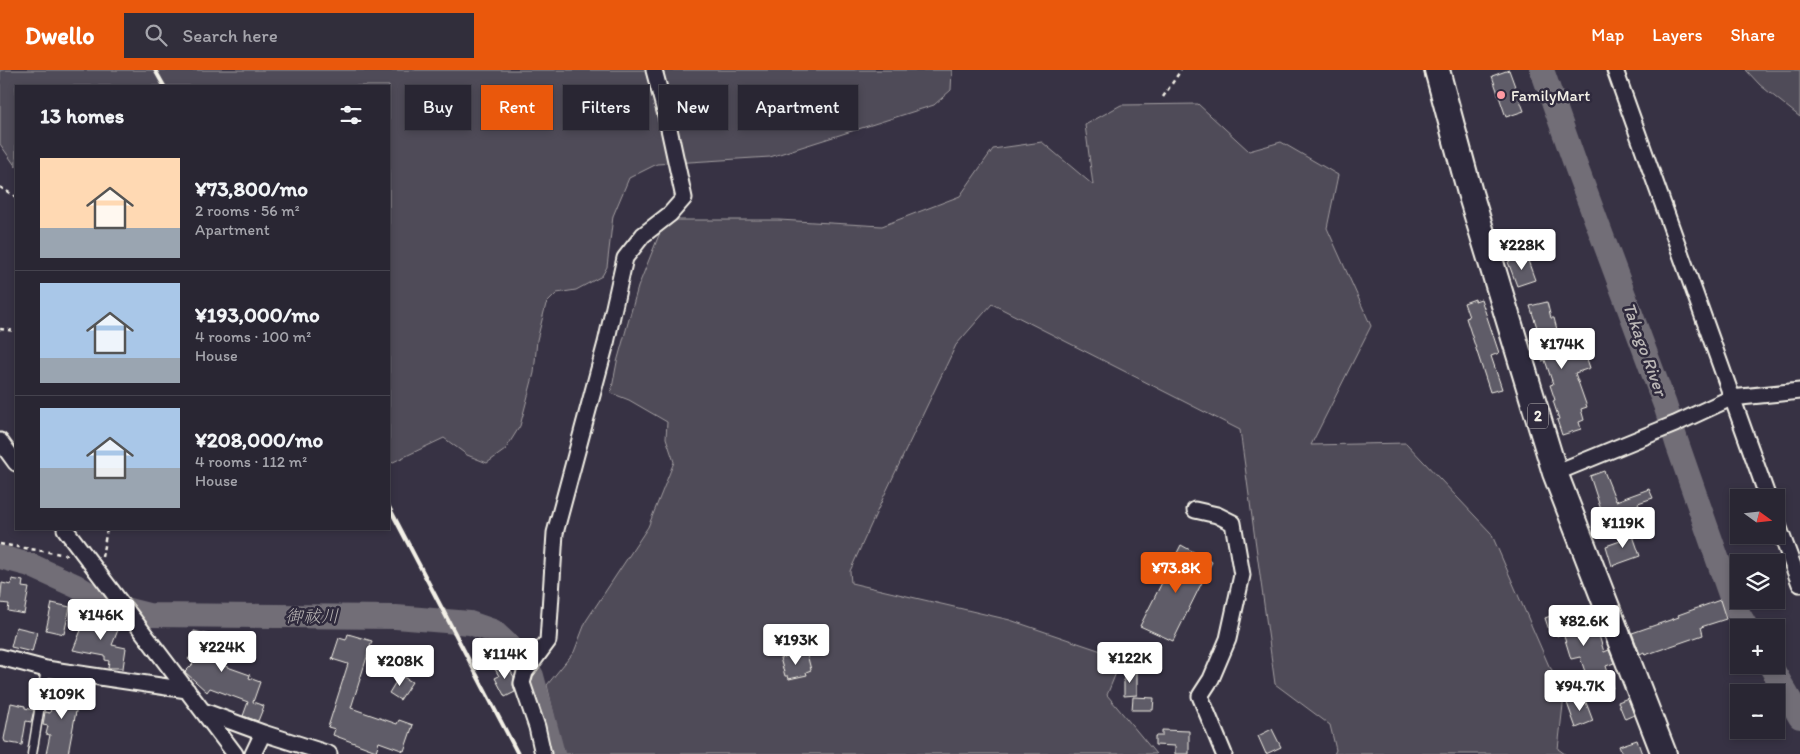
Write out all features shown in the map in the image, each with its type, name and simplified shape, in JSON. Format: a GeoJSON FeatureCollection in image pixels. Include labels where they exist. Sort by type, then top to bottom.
{"type":"FeatureCollection","features":[{"type":"Feature","properties":{"kind":"main road","name":"2"},"geometry":{"type":"LineString","coordinates":[[1437,70],[1470,193],[1555,473],[1664,754]]}},
{"type":"Feature","properties":{"kind":"street"},"geometry":{"type":"LineString","coordinates":[[544,754],[522,683],[528,667],[548,641],[555,533],[606,343],[626,258],[643,235],[670,214],[684,198],[654,70]]}},
{"type":"Feature","properties":{"kind":"street"},"geometry":{"type":"LineString","coordinates":[[1615,70],[1765,489]]}},
{"type":"Feature","properties":{"kind":"street"},"geometry":{"type":"LineString","coordinates":[[1555,473],[1731,398],[1800,391]]}},
{"type":"Feature","properties":{"kind":"street"},"geometry":{"type":"LineString","coordinates":[[0,441],[15,462]]}},
{"type":"Feature","properties":{"kind":"street"},"geometry":{"type":"LineString","coordinates":[[1195,510],[1217,515],[1233,524],[1242,575],[1228,639],[1211,679],[1200,696],[1224,754]]}},
{"type":"Feature","properties":{"kind":"street"},"geometry":{"type":"LineString","coordinates":[[65,530],[236,754]]}},
{"type":"Feature","properties":{"kind":"street"},"geometry":{"type":"LineString","coordinates":[[1785,544],[1800,584]]}},
{"type":"Feature","properties":{"kind":"street"},"geometry":{"type":"LineString","coordinates":[[0,657],[46,669],[187,690]]}},
{"type":"Feature","properties":{"kind":"street"},"geometry":{"type":"LineString","coordinates":[[202,711],[262,733],[329,754]]}},
{"type":"Feature","properties":{"kind":"street"},"geometry":{"type":"LineString","coordinates":[[253,754],[262,733]]}},
{"type":"Feature","properties":{"kind":"lane"},"geometry":{"type":"LineString","coordinates":[[32,754],[46,669]]}},
{"type":"Feature","properties":{"kind":"path"},"geometry":{"type":"LineString","coordinates":[[1163,97],[1181,70]]}},
{"type":"Feature","properties":{"kind":"path"},"geometry":{"type":"LineString","coordinates":[[0,187],[15,196]]}},
{"type":"Feature","properties":{"kind":"path"},"geometry":{"type":"LineString","coordinates":[[0,329],[15,331]]}},
{"type":"Feature","properties":{"kind":"path"},"geometry":{"type":"LineString","coordinates":[[99,576],[107,530]]}},
{"type":"Feature","properties":{"kind":"path"},"geometry":{"type":"LineString","coordinates":[[0,544],[86,558]]}},
{"type":"Feature","properties":{"kind":"shaded area"},"geometry":{"type":"Polygon","coordinates":[[[0,70],[952,70],[951,90],[934,105],[858,129],[858,85],[738,85],[738,130],[855,130],[770,157],[657,164],[629,178],[613,216],[607,267],[602,276],[576,290],[557,293],[546,304],[537,340],[534,373],[520,426],[505,450],[487,463],[467,455],[444,438],[390,464],[390,85],[15,85],[15,166],[0,144],[0,70]]]}},
{"type":"Feature","properties":{"kind":"shaded area"},"geometry":{"type":"Polygon","coordinates":[[[1746,70],[1800,70],[1800,117],[1760,85],[1746,70]]]}},
{"type":"Feature","properties":{"kind":"shaded area"},"geometry":{"type":"Polygon","coordinates":[[[1198,104],[1249,151],[1281,142],[1338,175],[1327,228],[1371,326],[1311,445],[1406,443],[1491,533],[1549,666],[1565,687],[1558,749],[1565,754],[1334,754],[1336,750],[1330,725],[1275,684],[1240,430],[992,304],[956,345],[850,571],[851,583],[1010,620],[1122,658],[1107,695],[1156,754],[563,754],[547,685],[574,652],[586,621],[648,527],[674,462],[666,438],[667,422],[629,400],[611,393],[617,362],[638,287],[665,220],[779,220],[882,226],[960,196],[993,149],[1042,142],[1093,185],[1085,125],[1121,105],[1198,104]]]}},
{"type":"Feature","properties":{"kind":"building"},"geometry":{"type":"Polygon","coordinates":[[[1509,70],[1524,111],[1506,117],[1492,76],[1509,70]]]}},
{"type":"Feature","properties":{"kind":"building"},"geometry":{"type":"Polygon","coordinates":[[[1526,255],[1535,280],[1517,286],[1508,262],[1526,255]]]}},
{"type":"Feature","properties":{"kind":"building"},"geometry":{"type":"Polygon","coordinates":[[[1475,299],[1475,301],[1481,299],[1499,353],[1491,356],[1502,389],[1490,392],[1466,318],[1469,317],[1464,303],[1475,299]]]}},
{"type":"Feature","properties":{"kind":"building"},"geometry":{"type":"Polygon","coordinates":[[[1547,302],[1551,318],[1554,318],[1561,345],[1580,338],[1590,368],[1575,373],[1587,407],[1581,409],[1584,420],[1579,422],[1581,429],[1562,435],[1550,385],[1553,384],[1545,360],[1542,361],[1538,350],[1544,349],[1530,306],[1547,302]]]}},
{"type":"Feature","properties":{"kind":"building"},"geometry":{"type":"Polygon","coordinates":[[[1604,471],[1616,501],[1649,489],[1653,498],[1638,503],[1643,516],[1631,520],[1626,507],[1603,516],[1590,476],[1604,471]]]}},
{"type":"Feature","properties":{"kind":"building"},"geometry":{"type":"Polygon","coordinates":[[[1631,530],[1640,556],[1612,566],[1606,546],[1623,540],[1621,533],[1631,530]]]}},
{"type":"Feature","properties":{"kind":"building"},"geometry":{"type":"Polygon","coordinates":[[[1181,545],[1212,562],[1173,641],[1140,626],[1181,545]]]}},
{"type":"Feature","properties":{"kind":"building"},"geometry":{"type":"Polygon","coordinates":[[[12,579],[23,581],[22,587],[29,588],[24,614],[8,611],[9,604],[0,603],[2,583],[11,585],[12,579]]]}},
{"type":"Feature","properties":{"kind":"building"},"geometry":{"type":"Polygon","coordinates":[[[1720,600],[1726,619],[1701,627],[1703,635],[1645,655],[1644,652],[1640,654],[1632,633],[1679,617],[1678,615],[1720,600]]]}},
{"type":"Feature","properties":{"kind":"building"},"geometry":{"type":"Polygon","coordinates":[[[52,603],[70,607],[64,634],[46,630],[52,603]]]}},
{"type":"Feature","properties":{"kind":"building"},"geometry":{"type":"Polygon","coordinates":[[[1577,606],[1585,625],[1595,622],[1604,652],[1609,650],[1614,663],[1606,666],[1613,688],[1593,695],[1580,657],[1571,659],[1563,633],[1557,636],[1554,628],[1549,630],[1545,618],[1577,606]]]}},
{"type":"Feature","properties":{"kind":"building"},"geometry":{"type":"Polygon","coordinates":[[[88,613],[120,625],[112,645],[126,648],[123,668],[108,668],[109,661],[105,660],[105,656],[73,650],[88,613]]]}},
{"type":"Feature","properties":{"kind":"building"},"geometry":{"type":"Polygon","coordinates":[[[16,627],[37,632],[32,652],[11,647],[16,627]]]}},
{"type":"Feature","properties":{"kind":"building"},"geometry":{"type":"Polygon","coordinates":[[[194,631],[214,636],[214,634],[226,636],[219,664],[250,675],[249,678],[260,682],[253,702],[264,706],[258,721],[243,716],[248,702],[210,688],[207,692],[185,672],[193,664],[188,659],[200,646],[192,644],[194,631]]]}},
{"type":"Feature","properties":{"kind":"building"},"geometry":{"type":"Polygon","coordinates":[[[348,634],[372,641],[351,708],[397,724],[399,720],[413,725],[404,751],[379,742],[376,751],[333,735],[335,729],[328,727],[348,664],[332,659],[339,638],[346,640],[348,634]]]}},
{"type":"Feature","properties":{"kind":"building"},"geometry":{"type":"Polygon","coordinates":[[[802,653],[802,655],[807,654],[811,670],[806,672],[807,675],[789,679],[788,676],[785,676],[780,658],[802,653]]]}},
{"type":"Feature","properties":{"kind":"building"},"geometry":{"type":"Polygon","coordinates":[[[506,663],[514,677],[513,685],[515,692],[505,697],[495,678],[499,676],[495,669],[506,663]]]}},
{"type":"Feature","properties":{"kind":"building"},"geometry":{"type":"Polygon","coordinates":[[[1124,673],[1137,673],[1137,695],[1124,696],[1124,673]]]}},
{"type":"Feature","properties":{"kind":"building"},"geometry":{"type":"Polygon","coordinates":[[[400,675],[412,682],[400,700],[389,693],[400,675]]]}},
{"type":"Feature","properties":{"kind":"building"},"geometry":{"type":"Polygon","coordinates":[[[67,682],[79,683],[78,689],[80,690],[68,754],[46,754],[50,735],[46,734],[48,726],[43,725],[45,712],[50,713],[51,708],[54,708],[57,691],[62,692],[67,682]]]}},
{"type":"Feature","properties":{"kind":"building"},"geometry":{"type":"Polygon","coordinates":[[[1133,697],[1154,698],[1153,710],[1132,710],[1133,697]]]}},
{"type":"Feature","properties":{"kind":"building"},"geometry":{"type":"Polygon","coordinates":[[[1584,697],[1593,721],[1576,728],[1567,703],[1584,697]]]}},
{"type":"Feature","properties":{"kind":"building"},"geometry":{"type":"Polygon","coordinates":[[[1628,698],[1634,715],[1625,719],[1618,702],[1628,698]]]}},
{"type":"Feature","properties":{"kind":"building"},"geometry":{"type":"Polygon","coordinates":[[[11,703],[34,710],[31,722],[26,721],[22,745],[5,742],[4,739],[11,703]]]}},
{"type":"Feature","properties":{"kind":"building"},"geometry":{"type":"Polygon","coordinates":[[[1272,729],[1281,747],[1266,754],[1258,736],[1272,729]]]}},
{"type":"Feature","properties":{"kind":"building"},"geometry":{"type":"Polygon","coordinates":[[[1162,730],[1189,731],[1189,754],[1175,754],[1175,746],[1155,745],[1155,736],[1162,736],[1162,730]]]}},
{"type":"Feature","properties":{"kind":"building"},"geometry":{"type":"Polygon","coordinates":[[[1637,740],[1642,754],[1622,754],[1619,746],[1637,740]]]}},
{"type":"Feature","properties":{"kind":"waterway","name":"Takago River"},"geometry":{"type":"LineString","coordinates":[[1542,70],[1665,405],[1734,606],[1742,619]]}},
{"type":"Feature","properties":{"kind":"waterway","name":"御祓川"},"geometry":{"type":"LineString","coordinates":[[0,557],[30,565],[76,586],[108,605],[148,615],[396,617],[470,623],[493,631],[520,656],[532,676],[553,754]]}},
{"type":"Feature","properties":{"kind":"waterway","name":"Takago River"},"geometry":{"type":"LineString","coordinates":[[1775,674],[1800,717]]}},
{"type":"Feature","properties":{"kind":"railway"},"geometry":{"type":"LineString","coordinates":[[155,70],[163,85]]}},
{"type":"Feature","properties":{"kind":"railway"},"geometry":{"type":"LineString","coordinates":[[390,509],[518,754]]}},
{"type":"Feature","properties":{"kind":"place","name":"FamilyMart"},"geometry":{"type":"Point","coordinates":[1501,95]}}]}
